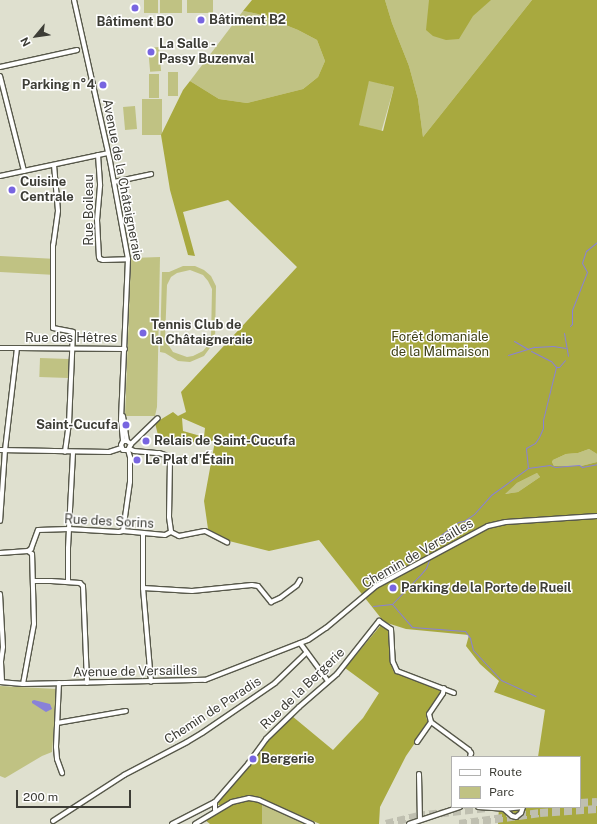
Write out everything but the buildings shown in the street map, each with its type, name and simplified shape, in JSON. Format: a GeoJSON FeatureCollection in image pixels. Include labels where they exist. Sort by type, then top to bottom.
{"type":"FeatureCollection","features":[{"type":"Feature","properties":{"kind":"street","name":"Avenue de la Châtaigneraie"},"geometry":{"type":"LineString","coordinates":[[74,0],[108,153],[128,259],[122,414],[128,445]]}},
{"type":"Feature","properties":{"kind":"street"},"geometry":{"type":"LineString","coordinates":[[0,67],[77,50]]}},
{"type":"Feature","properties":{"kind":"street"},"geometry":{"type":"LineString","coordinates":[[0,76],[24,171]]}},
{"type":"Feature","properties":{"kind":"street"},"geometry":{"type":"LineString","coordinates":[[0,176],[108,153]]}},
{"type":"Feature","properties":{"kind":"street","name":"Rue Boileau"},"geometry":{"type":"LineString","coordinates":[[98,155],[100,186],[97,220],[99,257],[103,260],[128,259]]}},
{"type":"Feature","properties":{"kind":"street"},"geometry":{"type":"LineString","coordinates":[[54,165],[58,211],[54,245],[53,328],[72,332],[69,423],[65,452]]}},
{"type":"Feature","properties":{"kind":"street"},"geometry":{"type":"LineString","coordinates":[[114,182],[150,174]]}},
{"type":"Feature","properties":{"kind":"street","name":"Rue des Hêtres"},"geometry":{"type":"LineString","coordinates":[[0,348],[125,349]]}},
{"type":"Feature","properties":{"kind":"street"},"geometry":{"type":"LineString","coordinates":[[0,521],[2,450],[17,348]]}},
{"type":"Feature","properties":{"kind":"street"},"geometry":{"type":"LineString","coordinates":[[2,450],[109,452],[128,445],[158,418]]}},
{"type":"Feature","properties":{"kind":"street"},"geometry":{"type":"LineString","coordinates":[[121,448],[128,445]]}},
{"type":"Feature","properties":{"kind":"street"},"geometry":{"type":"LineString","coordinates":[[123,531],[130,482],[130,457],[128,445]]}},
{"type":"Feature","properties":{"kind":"street"},"geometry":{"type":"LineString","coordinates":[[128,445],[134,451],[159,453],[165,455],[170,460],[169,517],[171,532]]}},
{"type":"Feature","properties":{"kind":"street"},"geometry":{"type":"LineString","coordinates":[[68,582],[73,452]]}},
{"type":"Feature","properties":{"kind":"street","name":"Chemin de Versailles"},"geometry":{"type":"LineString","coordinates":[[348,609],[376,586],[488,526],[506,522],[597,516]]}},
{"type":"Feature","properties":{"kind":"street","name":"Rue des Sorins"},"geometry":{"type":"LineString","coordinates":[[28,551],[31,549],[38,530],[69,529],[123,531],[165,535],[171,532],[179,536],[205,531],[227,542]]}},
{"type":"Feature","properties":{"kind":"street"},"geometry":{"type":"LineString","coordinates":[[143,533],[143,588],[151,682]]}},
{"type":"Feature","properties":{"kind":"street"},"geometry":{"type":"LineString","coordinates":[[0,552],[28,551],[32,554],[34,624],[23,684]]}},
{"type":"Feature","properties":{"kind":"street"},"geometry":{"type":"LineString","coordinates":[[143,588],[192,591],[252,585],[258,586],[271,602],[274,602],[297,585],[300,580]]}},
{"type":"Feature","properties":{"kind":"street"},"geometry":{"type":"LineString","coordinates":[[34,582],[68,582],[80,583],[83,586],[87,682]]}},
{"type":"Feature","properties":{"kind":"street"},"geometry":{"type":"LineString","coordinates":[[0,594],[3,647],[0,662],[1,682]]}},
{"type":"Feature","properties":{"kind":"street","name":"Avenue de Versailles"},"geometry":{"type":"LineString","coordinates":[[1,682],[23,684],[205,680],[300,643],[326,628],[348,609]]}},
{"type":"Feature","properties":{"kind":"street","name":"Rue de la Bergerie"},"geometry":{"type":"LineString","coordinates":[[215,802],[248,764],[276,728],[337,674],[351,659],[379,621],[391,629],[393,662],[397,671],[444,688]]}},
{"type":"Feature","properties":{"kind":"street"},"geometry":{"type":"LineString","coordinates":[[300,643],[328,681]]}},
{"type":"Feature","properties":{"kind":"street","name":"Chemin de Paradis"},"geometry":{"type":"LineString","coordinates":[[53,821],[124,775],[202,733],[275,682],[306,653]]}},
{"type":"Feature","properties":{"kind":"street"},"geometry":{"type":"LineString","coordinates":[[59,683],[57,759],[62,773]]}},
{"type":"Feature","properties":{"kind":"street"},"geometry":{"type":"LineString","coordinates":[[454,692],[444,688],[443,693],[429,714],[431,722],[469,750],[471,753],[470,756]]}},
{"type":"Feature","properties":{"kind":"street"},"geometry":{"type":"LineString","coordinates":[[57,724],[126,711]]}},
{"type":"Feature","properties":{"kind":"street"},"geometry":{"type":"LineString","coordinates":[[417,742],[431,722]]}},
{"type":"Feature","properties":{"kind":"street"},"geometry":{"type":"LineString","coordinates":[[419,774],[420,820]]}},
{"type":"Feature","properties":{"kind":"street"},"geometry":{"type":"LineString","coordinates":[[195,824],[215,810],[240,799],[249,798],[259,800],[312,824]]}},
{"type":"Feature","properties":{"kind":"street"},"geometry":{"type":"LineString","coordinates":[[172,824],[215,802],[215,810]]}},
{"type":"Feature","properties":{"kind":"street"},"geometry":{"type":"LineString","coordinates":[[409,824],[454,808]]}},
{"type":"Feature","properties":{"kind":"street"},"geometry":{"type":"LineString","coordinates":[[491,808],[514,808]]}},
{"type":"Feature","properties":{"kind":"street"},"geometry":{"type":"LineString","coordinates":[[504,809],[512,816],[516,817],[521,813],[523,808]]}},
{"type":"Feature","properties":{"kind":"green space"},"geometry":{"type":"Polygon","coordinates":[[[144,0],[158,0],[158,13],[144,13],[144,0]]]}},
{"type":"Feature","properties":{"kind":"green space"},"geometry":{"type":"Polygon","coordinates":[[[160,0],[182,0],[182,13],[160,13],[160,0]]]}},
{"type":"Feature","properties":{"kind":"green space"},"geometry":{"type":"Polygon","coordinates":[[[187,0],[213,0],[213,13],[187,13],[187,0]]]}},
{"type":"Feature","properties":{"kind":"green space","name":"Forêt domaniale de la Malmaison"},"geometry":{"type":"Polygon","coordinates":[[[252,0],[385,0],[392,23],[409,66],[418,99],[423,137],[532,0],[597,0],[597,454],[589,449],[578,453],[566,454],[553,460],[552,462],[554,466],[581,466],[597,462],[597,824],[498,824],[499,808],[581,808],[581,756],[538,756],[545,710],[494,692],[499,681],[480,664],[466,646],[469,635],[406,629],[384,622],[319,540],[269,551],[229,541],[208,529],[204,501],[215,441],[160,443],[155,423],[173,412],[178,416],[186,412],[181,392],[297,267],[228,200],[183,212],[195,256],[188,255],[170,190],[161,135],[183,90],[190,81],[219,99],[247,103],[303,89],[318,77],[325,61],[317,40],[298,30],[258,14],[243,11],[252,0]],[[369,81],[359,125],[383,131],[394,87],[369,81]],[[182,418],[183,431],[204,437],[205,428],[182,418]],[[537,473],[517,483],[505,494],[518,492],[540,477],[537,473]]]}},
{"type":"Feature","properties":{"kind":"green space"},"geometry":{"type":"Polygon","coordinates":[[[385,0],[532,0],[423,137],[418,99],[409,66],[392,23],[385,0]]]}},
{"type":"Feature","properties":{"kind":"green space"},"geometry":{"type":"Polygon","coordinates":[[[429,0],[491,0],[473,16],[459,39],[446,40],[433,36],[426,30],[429,0]]]}},
{"type":"Feature","properties":{"kind":"green space"},"geometry":{"type":"Polygon","coordinates":[[[243,11],[258,14],[298,30],[317,40],[325,61],[318,77],[303,89],[247,103],[219,99],[190,81],[243,11]]]}},
{"type":"Feature","properties":{"kind":"green space"},"geometry":{"type":"Polygon","coordinates":[[[159,47],[161,71],[150,72],[148,48],[159,47]]]}},
{"type":"Feature","properties":{"kind":"green space"},"geometry":{"type":"Polygon","coordinates":[[[168,72],[178,72],[178,96],[168,96],[168,72]]]}},
{"type":"Feature","properties":{"kind":"green space"},"geometry":{"type":"Polygon","coordinates":[[[149,74],[159,74],[159,98],[149,98],[149,74]]]}},
{"type":"Feature","properties":{"kind":"green space"},"geometry":{"type":"Polygon","coordinates":[[[369,80],[394,87],[381,131],[356,124],[369,80]]]}},
{"type":"Feature","properties":{"kind":"green space"},"geometry":{"type":"Polygon","coordinates":[[[142,99],[162,99],[162,135],[142,135],[142,99]]]}},
{"type":"Feature","properties":{"kind":"green space"},"geometry":{"type":"Polygon","coordinates":[[[135,106],[137,129],[125,130],[123,107],[135,106]]]}},
{"type":"Feature","properties":{"kind":"green space"},"geometry":{"type":"Polygon","coordinates":[[[0,256],[52,259],[51,275],[0,272],[0,256]]]}},
{"type":"Feature","properties":{"kind":"green space","name":"Tennis Club de la Châtaigneraie"},"geometry":{"type":"Polygon","coordinates":[[[160,257],[157,407],[155,416],[125,416],[131,258],[160,257]]]}},
{"type":"Feature","properties":{"kind":"green space"},"geometry":{"type":"Polygon","coordinates":[[[183,266],[195,266],[204,270],[211,276],[216,286],[215,341],[204,356],[190,362],[178,361],[165,353],[160,352],[162,272],[169,272],[183,266]],[[190,270],[177,273],[171,277],[167,285],[165,340],[173,352],[187,357],[203,351],[211,338],[212,289],[203,275],[190,270]]]}},
{"type":"Feature","properties":{"kind":"green space"},"geometry":{"type":"Polygon","coordinates":[[[40,358],[69,359],[68,378],[39,377],[40,358]]]}},
{"type":"Feature","properties":{"kind":"green space"},"geometry":{"type":"Polygon","coordinates":[[[589,449],[597,454],[597,462],[581,466],[554,466],[552,462],[553,460],[566,454],[578,453],[589,449]]]}},
{"type":"Feature","properties":{"kind":"green space"},"geometry":{"type":"Polygon","coordinates":[[[537,473],[540,477],[518,492],[504,494],[517,483],[537,473]]]}},
{"type":"Feature","properties":{"kind":"green space"},"geometry":{"type":"Polygon","coordinates":[[[381,625],[391,629],[392,668],[394,672],[441,688],[441,695],[426,716],[428,724],[406,756],[380,807],[379,824],[320,824],[266,801],[262,802],[262,824],[210,824],[205,820],[224,806],[239,801],[239,798],[218,805],[220,798],[250,765],[274,733],[292,716],[333,750],[363,718],[379,693],[345,668],[381,625]]]}},
{"type":"Feature","properties":{"kind":"green space"},"geometry":{"type":"Polygon","coordinates":[[[0,686],[57,689],[52,752],[42,756],[5,778],[0,776],[0,686]]]}},
{"type":"Feature","properties":{"kind":"green space"},"geometry":{"type":"Polygon","coordinates":[[[266,801],[314,822],[313,824],[262,824],[262,802],[266,801]]]}},
{"type":"Feature","properties":{"kind":"shaded area"},"geometry":{"type":"Polygon","coordinates":[[[34,700],[50,704],[52,709],[46,712],[32,703],[34,700]]]}},
{"type":"Feature","properties":{"kind":"waterway"},"geometry":{"type":"LineString","coordinates":[[570,326],[572,324],[572,310],[587,272],[582,263],[586,251],[597,242]]}},
{"type":"Feature","properties":{"kind":"waterway"},"geometry":{"type":"LineString","coordinates":[[564,333],[568,356]]}},
{"type":"Feature","properties":{"kind":"waterway"},"geometry":{"type":"LineString","coordinates":[[514,341],[528,349]]}},
{"type":"Feature","properties":{"kind":"waterway"},"geometry":{"type":"LineString","coordinates":[[508,355],[535,347],[553,346],[566,348]]}},
{"type":"Feature","properties":{"kind":"waterway"},"geometry":{"type":"LineString","coordinates":[[531,351],[551,361],[556,367]]}},
{"type":"Feature","properties":{"kind":"waterway"},"geometry":{"type":"LineString","coordinates":[[528,468],[526,448],[535,443],[543,428],[543,420],[556,367],[559,367],[565,360]]}},
{"type":"Feature","properties":{"kind":"waterway"},"geometry":{"type":"LineString","coordinates":[[428,555],[426,545],[458,522],[464,521],[474,514],[491,495],[528,468],[550,465],[555,467],[579,465],[582,467],[597,464]]}},
{"type":"Feature","properties":{"kind":"waterway"},"geometry":{"type":"LineString","coordinates":[[373,606],[392,604],[421,574],[426,568],[429,560]]}},
{"type":"Feature","properties":{"kind":"waterway"},"geometry":{"type":"LineString","coordinates":[[392,604],[412,627],[465,631],[470,638],[473,650],[501,680],[535,696]]}},
{"type":"Feature","properties":{"kind":"tunnel"},"geometry":{"type":"LineString","coordinates":[[581,803],[597,802]]}},
{"type":"Feature","properties":{"kind":"tunnel"},"geometry":{"type":"LineString","coordinates":[[386,824],[417,816],[487,808]]}},
{"type":"Feature","properties":{"kind":"tunnel"},"geometry":{"type":"LineString","coordinates":[[459,824],[540,813],[597,809]]}},
{"type":"Feature","properties":{"kind":"place","name":"Bâtiment B0"},"geometry":{"type":"Point","coordinates":[135,8]}},
{"type":"Feature","properties":{"kind":"place","name":"Bâtiment B2"},"geometry":{"type":"Point","coordinates":[201,20]}},
{"type":"Feature","properties":{"kind":"place","name":"La Salle - Passy Buzenval"},"geometry":{"type":"Point","coordinates":[151,52]}},
{"type":"Feature","properties":{"kind":"place","name":"Parking n°4"},"geometry":{"type":"Point","coordinates":[103,85]}},
{"type":"Feature","properties":{"kind":"place","name":"Cuisine Centrale"},"geometry":{"type":"Point","coordinates":[12,190]}},
{"type":"Feature","properties":{"kind":"place","name":"Tennis Club de la Châtaigneraie"},"geometry":{"type":"Point","coordinates":[143,333]}},
{"type":"Feature","properties":{"kind":"place","name":"Saint-Cucufa"},"geometry":{"type":"Point","coordinates":[126,425]}},
{"type":"Feature","properties":{"kind":"place","name":"Relais de Saint-Cucufa"},"geometry":{"type":"Point","coordinates":[146,441]}},
{"type":"Feature","properties":{"kind":"place","name":"Le Plat d'Étain"},"geometry":{"type":"Point","coordinates":[137,460]}},
{"type":"Feature","properties":{"kind":"place","name":"Parking de la Porte de Rueil"},"geometry":{"type":"Point","coordinates":[393,588]}},
{"type":"Feature","properties":{"kind":"place","name":"Bergerie"},"geometry":{"type":"Point","coordinates":[253,759]}}]}
